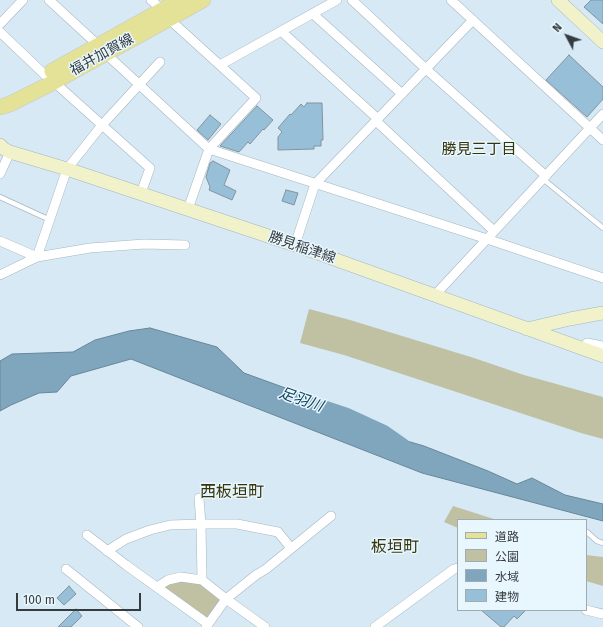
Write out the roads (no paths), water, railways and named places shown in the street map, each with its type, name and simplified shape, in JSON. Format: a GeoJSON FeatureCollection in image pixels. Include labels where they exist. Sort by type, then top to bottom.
{"type":"FeatureCollection","features":[{"type":"Feature","properties":{"kind":"main road","name":"福井加賀線"},"geometry":{"type":"LineString","coordinates":[[166,15],[180,0]]}},
{"type":"Feature","properties":{"kind":"main road","name":"福井加賀線"},"geometry":{"type":"LineString","coordinates":[[0,107],[10,104],[49,79],[166,15],[203,0]]}},
{"type":"Feature","properties":{"kind":"main road"},"geometry":{"type":"LineString","coordinates":[[558,0],[603,42]]}},
{"type":"Feature","properties":{"kind":"main road","name":"福井加賀線"},"geometry":{"type":"LineString","coordinates":[[0,99],[49,79]]}},
{"type":"Feature","properties":{"kind":"main road","name":"勝見稲津線"},"geometry":{"type":"LineString","coordinates":[[5,149],[142,193],[188,210],[295,245],[603,356]]}},
{"type":"Feature","properties":{"kind":"main road"},"geometry":{"type":"LineString","coordinates":[[527,329],[603,313]]}},
{"type":"Feature","properties":{"kind":"street"},"geometry":{"type":"LineString","coordinates":[[0,24],[23,0]]}},
{"type":"Feature","properties":{"kind":"street"},"geometry":{"type":"LineString","coordinates":[[49,0],[209,149],[603,278]]}},
{"type":"Feature","properties":{"kind":"street"},"geometry":{"type":"LineString","coordinates":[[151,0],[256,98],[209,149],[188,210]]}},
{"type":"Feature","properties":{"kind":"street"},"geometry":{"type":"LineString","coordinates":[[220,65],[337,0]]}},
{"type":"Feature","properties":{"kind":"street"},"geometry":{"type":"LineString","coordinates":[[352,0],[544,177]]}},
{"type":"Feature","properties":{"kind":"street"},"geometry":{"type":"LineString","coordinates":[[451,0],[603,140]]}},
{"type":"Feature","properties":{"kind":"street"},"geometry":{"type":"LineString","coordinates":[[313,14],[402,94]]}},
{"type":"Feature","properties":{"kind":"street"},"geometry":{"type":"LineString","coordinates":[[295,245],[315,184],[473,20]]}},
{"type":"Feature","properties":{"kind":"street"},"geometry":{"type":"LineString","coordinates":[[281,31],[494,232]]}},
{"type":"Feature","properties":{"kind":"street"},"geometry":{"type":"LineString","coordinates":[[0,32],[49,79],[150,168],[142,193]]}},
{"type":"Feature","properties":{"kind":"street"},"geometry":{"type":"LineString","coordinates":[[37,257],[67,169],[102,125],[160,62]]}},
{"type":"Feature","properties":{"kind":"street"},"geometry":{"type":"LineString","coordinates":[[435,295],[603,114]]}},
{"type":"Feature","properties":{"kind":"street"},"geometry":{"type":"LineString","coordinates":[[0,174],[5,149]]}},
{"type":"Feature","properties":{"kind":"street"},"geometry":{"type":"LineString","coordinates":[[0,241],[37,257]]}},
{"type":"Feature","properties":{"kind":"street"},"geometry":{"type":"LineString","coordinates":[[0,275],[37,257],[90,248],[144,244],[185,245]]}},
{"type":"Feature","properties":{"kind":"street"},"geometry":{"type":"LineString","coordinates":[[583,349],[586,342],[603,346]]}},
{"type":"Feature","properties":{"kind":"street"},"geometry":{"type":"LineString","coordinates":[[199,498],[202,580]]}},
{"type":"Feature","properties":{"kind":"street"},"geometry":{"type":"LineString","coordinates":[[87,535],[207,626],[226,600],[331,516]]}},
{"type":"Feature","properties":{"kind":"street"},"geometry":{"type":"LineString","coordinates":[[107,551],[126,539],[150,530],[170,525],[201,524],[237,524],[278,532],[291,548]]}},
{"type":"Feature","properties":{"kind":"street"},"geometry":{"type":"LineString","coordinates":[[375,627],[457,568]]}},
{"type":"Feature","properties":{"kind":"street"},"geometry":{"type":"LineString","coordinates":[[66,569],[138,627]]}},
{"type":"Feature","properties":{"kind":"street"},"geometry":{"type":"LineString","coordinates":[[157,587],[168,580],[181,577],[202,580],[226,600],[264,627]]}},
{"type":"Feature","properties":{"kind":"street"},"geometry":{"type":"LineString","coordinates":[[587,610],[602,615]]}},
{"type":"Feature","properties":{"kind":"lane"},"geometry":{"type":"LineString","coordinates":[[544,177],[603,228]]}},
{"type":"Feature","properties":{"kind":"lane"},"geometry":{"type":"LineString","coordinates":[[0,197],[50,220]]}},
{"type":"Feature","properties":{"kind":"lane"},"geometry":{"type":"LineString","coordinates":[[587,532],[603,543]]}},
{"type":"Feature","properties":{"kind":"water"},"geometry":{"type":"Polygon","coordinates":[[[150,328],[217,347],[244,373],[313,398],[373,431],[424,446],[517,484],[532,478],[565,495],[603,504],[603,521],[422,473],[131,359],[71,376],[57,392],[39,393],[0,411],[0,361],[12,354],[73,352],[95,340],[129,331],[150,328]]]}},
{"type":"Feature","properties":{"kind":"waterway","name":"足羽川"},"geometry":{"type":"LineString","coordinates":[[325,408],[346,415],[383,432],[403,446]]}},
{"type":"Feature","properties":{"kind":"district","name":"勝見三丁目"},"geometry":{"type":"Point","coordinates":[479,150]}},
{"type":"Feature","properties":{"kind":"district","name":"西板垣町"},"geometry":{"type":"Point","coordinates":[232,493]}},
{"type":"Feature","properties":{"kind":"district","name":"板垣町"},"geometry":{"type":"Point","coordinates":[395,548]}}]}
